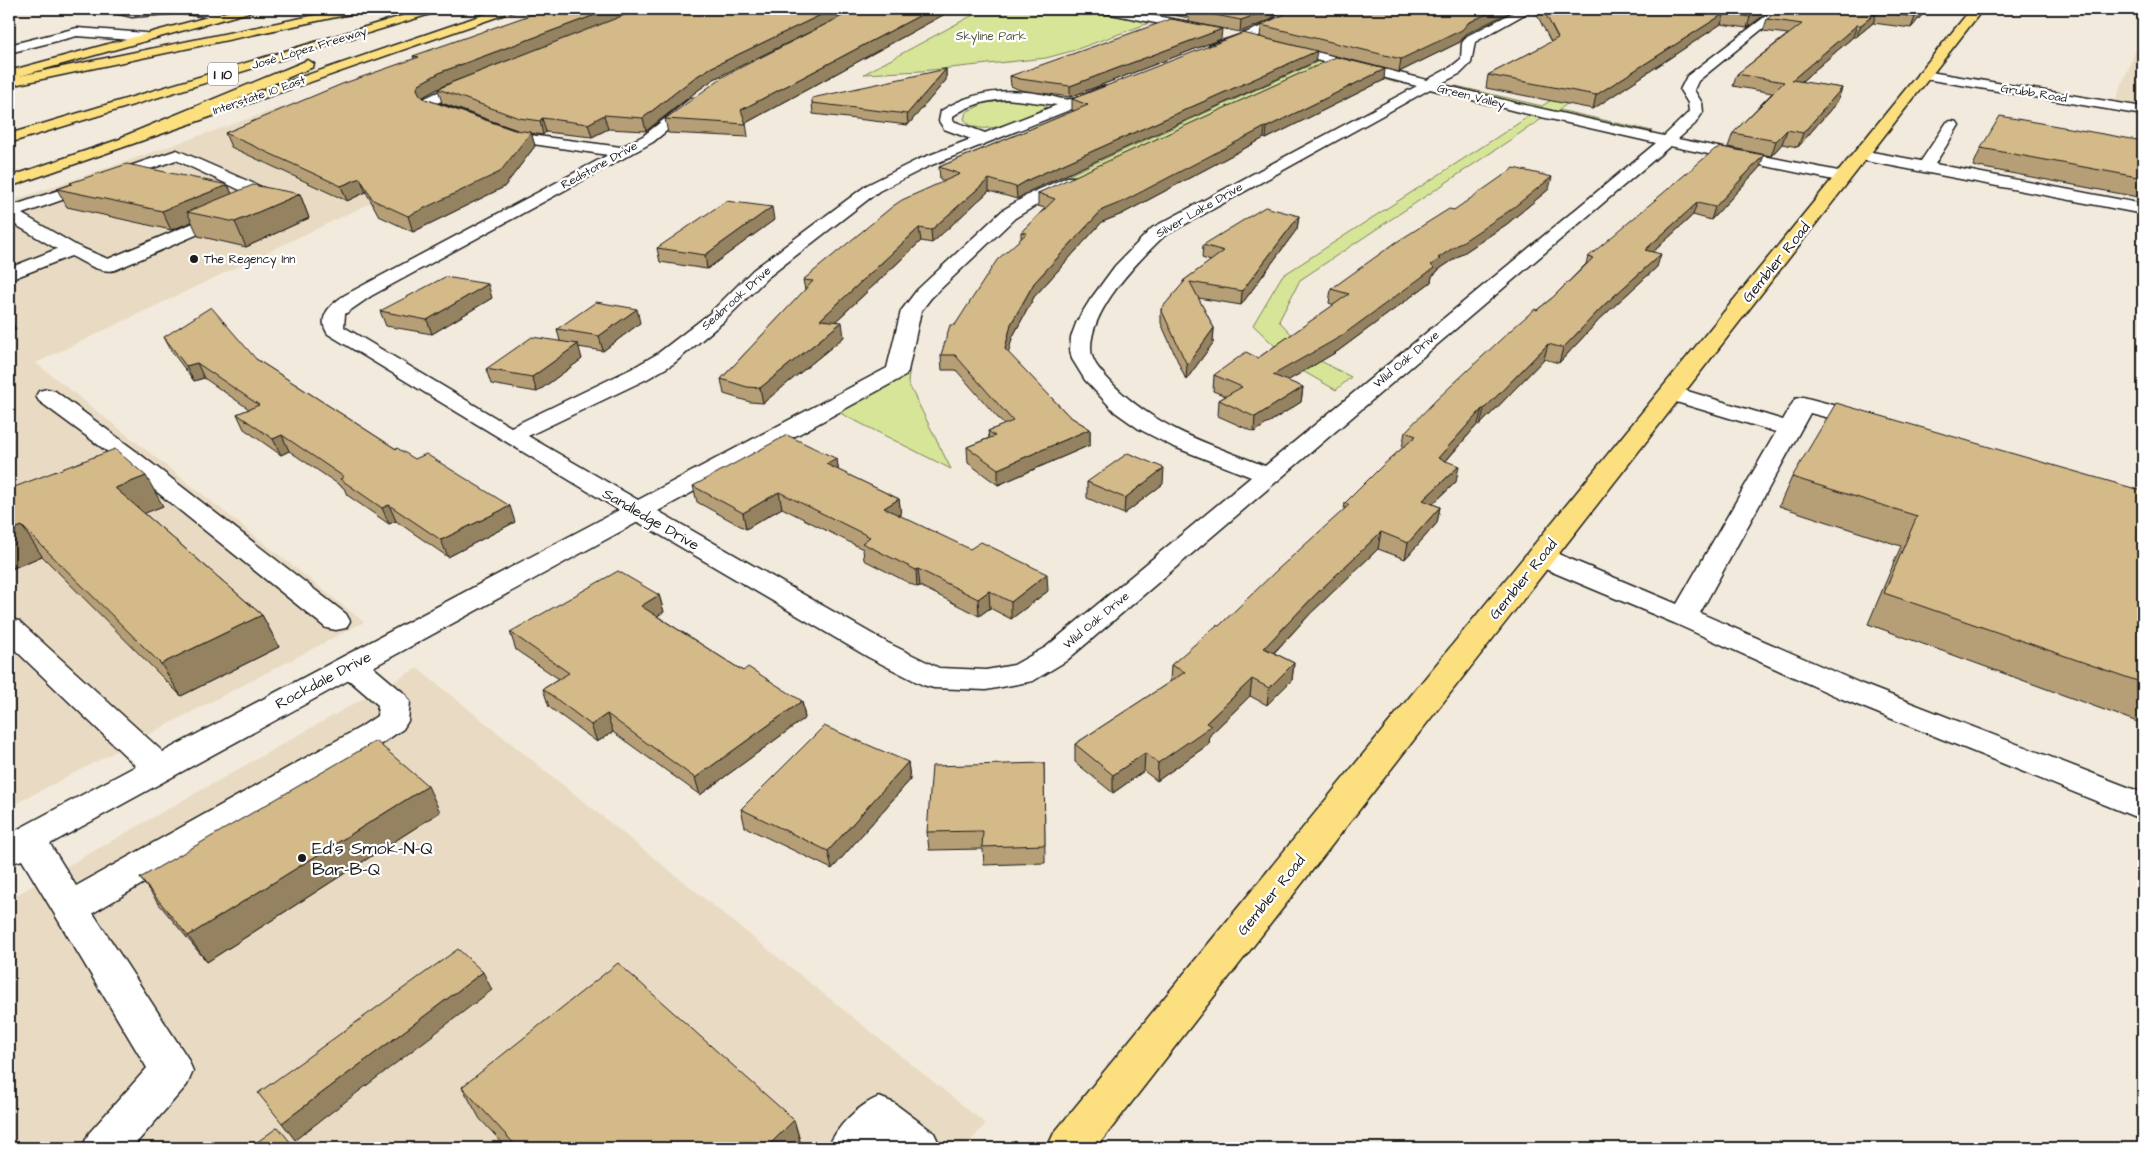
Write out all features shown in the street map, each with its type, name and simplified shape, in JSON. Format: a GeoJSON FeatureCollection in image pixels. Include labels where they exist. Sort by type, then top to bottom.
{"type":"FeatureCollection","features":[{"type":"Feature","properties":{"kind":"main road"},"geometry":{"type":"LineString","coordinates":[[9,75],[249,9]]}},
{"type":"Feature","properties":{"kind":"main road"},"geometry":{"type":"LineString","coordinates":[[127,140],[437,9]]}},
{"type":"Feature","properties":{"kind":"main road","name":"José López Freeway"},"geometry":{"type":"LineString","coordinates":[[9,139],[437,9]]}},
{"type":"Feature","properties":{"kind":"main road","name":"Interstate 10 East"},"geometry":{"type":"LineString","coordinates":[[9,182],[510,9]]}},
{"type":"Feature","properties":{"kind":"main road","name":"Gembler Road"},"geometry":{"type":"LineString","coordinates":[[1069,1148],[1977,9]]}},
{"type":"Feature","properties":{"kind":"main road"},"geometry":{"type":"LineString","coordinates":[[9,82],[366,11]]}},
{"type":"Feature","properties":{"kind":"main road","name":"José López Freeway"},"geometry":{"type":"LineString","coordinates":[[297,35],[366,11]]}},
{"type":"Feature","properties":{"kind":"street"},"geometry":{"type":"LineString","coordinates":[[112,9],[125,14],[146,14],[180,10],[222,16]]}},
{"type":"Feature","properties":{"kind":"street"},"geometry":{"type":"LineString","coordinates":[[9,49],[63,35],[88,32],[166,9]]}},
{"type":"Feature","properties":{"kind":"street","name":"Green Valley"},"geometry":{"type":"LineString","coordinates":[[1101,9],[1218,32],[1515,107],[1667,141],[1843,177]]}},
{"type":"Feature","properties":{"kind":"street"},"geometry":{"type":"LineString","coordinates":[[1196,55],[1281,20],[1287,14],[1288,9]]}},
{"type":"Feature","properties":{"kind":"street","name":"Silver Lake Drive"},"geometry":{"type":"LineString","coordinates":[[1267,475],[1151,426],[1130,413],[1113,398],[1086,367],[1080,350],[1089,315],[1132,258],[1158,232],[1463,65],[1467,60],[1468,43],[1472,38],[1528,9]]}},
{"type":"Feature","properties":{"kind":"street","name":"Wild Oak Drive"},"geometry":{"type":"LineString","coordinates":[[986,680],[1022,674],[1056,654],[1667,141],[1694,118],[1696,108],[1687,90],[1692,79],[1782,9]]}},
{"type":"Feature","properties":{"kind":"street"},"geometry":{"type":"LineString","coordinates":[[1156,19],[1178,11]]}},
{"type":"Feature","properties":{"kind":"street"},"geometry":{"type":"LineString","coordinates":[[88,32],[146,37]]}},
{"type":"Feature","properties":{"kind":"street"},"geometry":{"type":"LineString","coordinates":[[1307,73],[1334,60]]}},
{"type":"Feature","properties":{"kind":"street","name":"Grubb Road"},"geometry":{"type":"LineString","coordinates":[[1924,75],[2143,111]]}},
{"type":"Feature","properties":{"kind":"street"},"geometry":{"type":"LineString","coordinates":[[487,76],[439,96],[430,101],[431,105],[519,138],[623,152]]}},
{"type":"Feature","properties":{"kind":"street","name":"Seabrook Drive"},"geometry":{"type":"LineString","coordinates":[[510,436],[638,374],[665,358],[716,318],[760,274],[873,188],[906,171],[984,138],[1125,83]]}},
{"type":"Feature","properties":{"kind":"street","name":"Redstone Drive"},"geometry":{"type":"LineString","coordinates":[[331,322],[333,315],[342,306],[364,292],[648,139],[709,92]]}},
{"type":"Feature","properties":{"kind":"street"},"geometry":{"type":"LineString","coordinates":[[984,138],[949,126],[946,121],[946,114],[964,103],[987,97],[1034,96],[1072,104]]}},
{"type":"Feature","properties":{"kind":"street"},"geometry":{"type":"LineString","coordinates":[[1925,167],[1952,125]]}},
{"type":"Feature","properties":{"kind":"street"},"geometry":{"type":"LineString","coordinates":[[177,155],[269,197],[108,266],[71,250],[9,214],[177,155]]}},
{"type":"Feature","properties":{"kind":"street"},"geometry":{"type":"LineString","coordinates":[[1861,155],[2143,209]]}},
{"type":"Feature","properties":{"kind":"street","name":"Rockdale Drive"},"geometry":{"type":"LineString","coordinates":[[18,845],[897,371],[911,311],[924,294],[1009,214],[1037,197],[1091,172]]}},
{"type":"Feature","properties":{"kind":"street"},"geometry":{"type":"LineString","coordinates":[[9,274],[71,250]]}},
{"type":"Feature","properties":{"kind":"street","name":"Sandledge Drive"},"geometry":{"type":"LineString","coordinates":[[331,322],[335,330],[510,436],[878,650],[934,678],[986,680]]}},
{"type":"Feature","properties":{"kind":"street"},"geometry":{"type":"LineString","coordinates":[[1671,393],[1789,429]]}},
{"type":"Feature","properties":{"kind":"street"},"geometry":{"type":"LineString","coordinates":[[47,396],[129,457],[336,621]]}},
{"type":"Feature","properties":{"kind":"street"},"geometry":{"type":"LineString","coordinates":[[1684,617],[1803,404],[1889,427]]}},
{"type":"Feature","properties":{"kind":"street"},"geometry":{"type":"LineString","coordinates":[[73,479],[129,457]]}},
{"type":"Feature","properties":{"kind":"street"},"geometry":{"type":"LineString","coordinates":[[1541,557],[1684,617],[1851,691],[2143,807]]}},
{"type":"Feature","properties":{"kind":"street"},"geometry":{"type":"LineString","coordinates":[[9,628],[159,768]]}},
{"type":"Feature","properties":{"kind":"street"},"geometry":{"type":"LineString","coordinates":[[70,908],[362,741],[392,721],[394,702],[351,665]]}},
{"type":"Feature","properties":{"kind":"street"},"geometry":{"type":"LineString","coordinates":[[18,845],[70,908],[172,1071],[104,1148]]}},
{"type":"Feature","properties":{"kind":"street"},"geometry":{"type":"LineString","coordinates":[[850,1148],[879,1118],[919,1148]]}},
{"type":"Feature","properties":{"kind":"shaded area"},"geometry":{"type":"Polygon","coordinates":[[[2143,33],[2143,106],[2115,101],[2143,33]]]}},
{"type":"Feature","properties":{"kind":"shaded area"},"geometry":{"type":"Polygon","coordinates":[[[282,107],[270,125],[404,187],[36,363],[364,622],[9,807],[9,202],[282,107]]]}},
{"type":"Feature","properties":{"kind":"shaded area"},"geometry":{"type":"Polygon","coordinates":[[[417,668],[986,1124],[964,1148],[9,1148],[9,899],[417,668]]]}},
{"type":"Feature","properties":{"kind":"green space","name":"Skyline Park"},"geometry":{"type":"Polygon","coordinates":[[[984,9],[1082,9],[1152,22],[1072,51],[1046,58],[921,71],[864,74],[984,9]]]}},
{"type":"Feature","properties":{"kind":"green space"},"geometry":{"type":"Polygon","coordinates":[[[1254,46],[1323,60],[1398,83],[1330,65],[1045,196],[1020,213],[951,278],[923,308],[912,342],[908,383],[951,469],[838,412],[765,450],[679,500],[660,490],[889,370],[905,304],[1000,211],[1036,190],[1317,62],[1254,46]]]}},
{"type":"Feature","properties":{"kind":"green space"},"geometry":{"type":"Polygon","coordinates":[[[1456,86],[1542,106],[1565,91],[1578,95],[1559,110],[1652,131],[1630,128],[1484,95],[1456,86]]]}},
{"type":"Feature","properties":{"kind":"green space"},"geometry":{"type":"Polygon","coordinates":[[[1015,99],[1046,104],[1047,106],[1012,122],[990,128],[980,128],[971,125],[964,119],[966,112],[985,103],[1015,99]]]}},
{"type":"Feature","properties":{"kind":"green space"},"geometry":{"type":"Polygon","coordinates":[[[1529,115],[1543,118],[1300,280],[1279,321],[1313,357],[1351,377],[1336,390],[1299,369],[1253,325],[1282,276],[1529,115]]]}},
{"type":"Feature","properties":{"kind":"building"},"geometry":{"type":"Polygon","coordinates":[[[547,9],[611,9],[441,72],[419,84],[417,89],[425,99],[514,130],[531,132],[500,172],[408,216],[373,200],[360,178],[341,186],[225,133],[342,84],[419,57],[413,56],[547,9]]]}},
{"type":"Feature","properties":{"kind":"building"},"geometry":{"type":"Polygon","coordinates":[[[640,9],[833,9],[712,67],[694,78],[643,118],[604,115],[588,124],[542,118],[540,121],[519,118],[438,89],[453,82],[640,9]]]}},
{"type":"Feature","properties":{"kind":"building"},"geometry":{"type":"Polygon","coordinates":[[[856,9],[932,9],[741,110],[746,124],[665,119],[724,76],[856,9]]]}},
{"type":"Feature","properties":{"kind":"building"},"geometry":{"type":"Polygon","coordinates":[[[1270,9],[1241,20],[1189,10],[1270,9]]]}},
{"type":"Feature","properties":{"kind":"building"},"geometry":{"type":"Polygon","coordinates":[[[1289,9],[1496,9],[1468,23],[1462,30],[1401,59],[1261,25],[1285,14],[1289,9]]]}},
{"type":"Feature","properties":{"kind":"building"},"geometry":{"type":"Polygon","coordinates":[[[1543,9],[1761,9],[1750,17],[1725,13],[1596,95],[1488,75],[1558,38],[1543,9]]]}},
{"type":"Feature","properties":{"kind":"building"},"geometry":{"type":"Polygon","coordinates":[[[1780,9],[1922,9],[1915,17],[1877,12],[1861,25],[1857,25],[1792,80],[1842,88],[1803,133],[1787,130],[1776,141],[1733,133],[1784,82],[1737,74],[1802,24],[1767,19],[1780,9]]]}},
{"type":"Feature","properties":{"kind":"building"},"geometry":{"type":"Polygon","coordinates":[[[1171,19],[1222,29],[1070,86],[1010,76],[1171,19]]]}},
{"type":"Feature","properties":{"kind":"building"},"geometry":{"type":"Polygon","coordinates":[[[1243,33],[1317,51],[1030,179],[1016,187],[989,179],[931,230],[919,228],[820,320],[842,322],[760,388],[747,387],[721,379],[813,281],[803,280],[893,206],[902,200],[960,174],[939,167],[1088,105],[1072,99],[1243,33]]]}},
{"type":"Feature","properties":{"kind":"building"},"geometry":{"type":"Polygon","coordinates":[[[1336,57],[1385,69],[1265,127],[1122,202],[1102,210],[1034,283],[1011,324],[1005,349],[1069,416],[1090,429],[998,469],[967,447],[995,436],[988,431],[1013,421],[955,355],[941,355],[950,325],[955,325],[997,260],[1027,233],[1021,232],[1055,199],[1038,193],[1336,57]]]}},
{"type":"Feature","properties":{"kind":"building"},"geometry":{"type":"Polygon","coordinates":[[[946,69],[907,114],[812,103],[812,98],[946,69]]]}},
{"type":"Feature","properties":{"kind":"building"},"geometry":{"type":"Polygon","coordinates":[[[2000,116],[2143,141],[2143,178],[1981,148],[2000,116]]]}},
{"type":"Feature","properties":{"kind":"building"},"geometry":{"type":"Polygon","coordinates":[[[1721,147],[1764,155],[1715,207],[1697,203],[1645,250],[1661,254],[1604,305],[1563,348],[1548,344],[1482,409],[1438,458],[1459,466],[1423,500],[1440,507],[1408,543],[1381,532],[1314,596],[1264,648],[1294,663],[1269,688],[1252,679],[1206,723],[1211,726],[1158,763],[1145,753],[1113,775],[1075,744],[1185,672],[1171,665],[1217,625],[1219,626],[1349,505],[1345,503],[1382,466],[1416,436],[1405,432],[1436,400],[1512,329],[1535,309],[1537,310],[1552,298],[1593,258],[1588,257],[1715,149],[1721,147]]]}},
{"type":"Feature","properties":{"kind":"building"},"geometry":{"type":"Polygon","coordinates":[[[127,164],[228,185],[162,211],[57,189],[127,164]]]}},
{"type":"Feature","properties":{"kind":"building"},"geometry":{"type":"Polygon","coordinates":[[[1514,168],[1552,177],[1509,211],[1438,258],[1440,259],[1431,265],[1434,268],[1340,337],[1273,375],[1303,387],[1255,417],[1219,400],[1242,387],[1214,375],[1246,352],[1258,358],[1349,294],[1331,289],[1395,243],[1449,209],[1454,210],[1514,168]]]}},
{"type":"Feature","properties":{"kind":"building"},"geometry":{"type":"Polygon","coordinates":[[[253,185],[300,194],[235,222],[187,212],[253,185]]]}},
{"type":"Feature","properties":{"kind":"building"},"geometry":{"type":"Polygon","coordinates":[[[726,201],[772,207],[705,255],[657,248],[726,201]]]}},
{"type":"Feature","properties":{"kind":"building"},"geometry":{"type":"Polygon","coordinates":[[[1265,207],[1299,216],[1242,291],[1190,282],[1214,328],[1187,365],[1161,309],[1185,281],[1183,281],[1224,251],[1203,245],[1265,207]]]}},
{"type":"Feature","properties":{"kind":"building"},"geometry":{"type":"Polygon","coordinates":[[[445,277],[488,284],[427,320],[380,311],[445,277]]]}},
{"type":"Feature","properties":{"kind":"building"},"geometry":{"type":"Polygon","coordinates":[[[596,302],[637,309],[599,336],[557,329],[596,302]]]}},
{"type":"Feature","properties":{"kind":"building"},"geometry":{"type":"Polygon","coordinates":[[[211,307],[256,359],[396,449],[415,459],[426,454],[510,506],[441,540],[389,505],[382,508],[340,479],[344,477],[282,435],[273,439],[237,414],[259,405],[197,363],[186,366],[164,337],[211,307]]]}},
{"type":"Feature","properties":{"kind":"building"},"geometry":{"type":"Polygon","coordinates":[[[532,337],[578,344],[532,377],[486,369],[532,337]]]}},
{"type":"Feature","properties":{"kind":"building"},"geometry":{"type":"Polygon","coordinates":[[[1836,403],[2143,491],[2143,683],[1884,593],[1917,516],[1792,477],[1836,403]]]}},
{"type":"Feature","properties":{"kind":"building"},"geometry":{"type":"Polygon","coordinates":[[[787,435],[837,459],[826,464],[899,499],[884,508],[970,549],[981,542],[1047,574],[1011,602],[989,591],[978,599],[862,543],[870,537],[779,492],[743,513],[693,486],[787,435]]]}},
{"type":"Feature","properties":{"kind":"building"},"geometry":{"type":"Polygon","coordinates":[[[115,449],[146,476],[115,488],[262,615],[161,664],[22,526],[9,531],[9,489],[115,449]]]}},
{"type":"Feature","properties":{"kind":"building"},"geometry":{"type":"Polygon","coordinates":[[[1128,453],[1164,468],[1125,498],[1087,482],[1128,453]]]}},
{"type":"Feature","properties":{"kind":"building"},"geometry":{"type":"Polygon","coordinates":[[[618,571],[659,595],[641,606],[743,671],[748,667],[802,701],[695,778],[607,714],[591,725],[543,689],[569,673],[510,632],[618,571]]]}},
{"type":"Feature","properties":{"kind":"building"},"geometry":{"type":"Polygon","coordinates":[[[824,726],[908,762],[828,851],[741,809],[824,726]]]}},
{"type":"Feature","properties":{"kind":"building"},"geometry":{"type":"Polygon","coordinates":[[[376,741],[428,786],[188,936],[140,878],[376,741]]]}},
{"type":"Feature","properties":{"kind":"building"},"geometry":{"type":"Polygon","coordinates":[[[1044,763],[1045,845],[982,847],[983,831],[927,832],[932,766],[1044,763]]]}},
{"type":"Feature","properties":{"kind":"building"},"geometry":{"type":"Polygon","coordinates":[[[458,949],[483,972],[282,1123],[258,1093],[458,949]]]}},
{"type":"Feature","properties":{"kind":"building"},"geometry":{"type":"Polygon","coordinates":[[[618,963],[794,1120],[766,1148],[518,1148],[462,1087],[618,963]]]}},
{"type":"Feature","properties":{"kind":"building"},"geometry":{"type":"Polygon","coordinates":[[[278,1127],[295,1148],[249,1148],[278,1127]]]}},
{"type":"Feature","properties":{"kind":"place","name":"The Regency Inn"},"geometry":{"type":"Point","coordinates":[194,259]}},
{"type":"Feature","properties":{"kind":"place","name":"Ed's Smok-N-Q Bar-B-Q"},"geometry":{"type":"Point","coordinates":[302,858]}}]}
